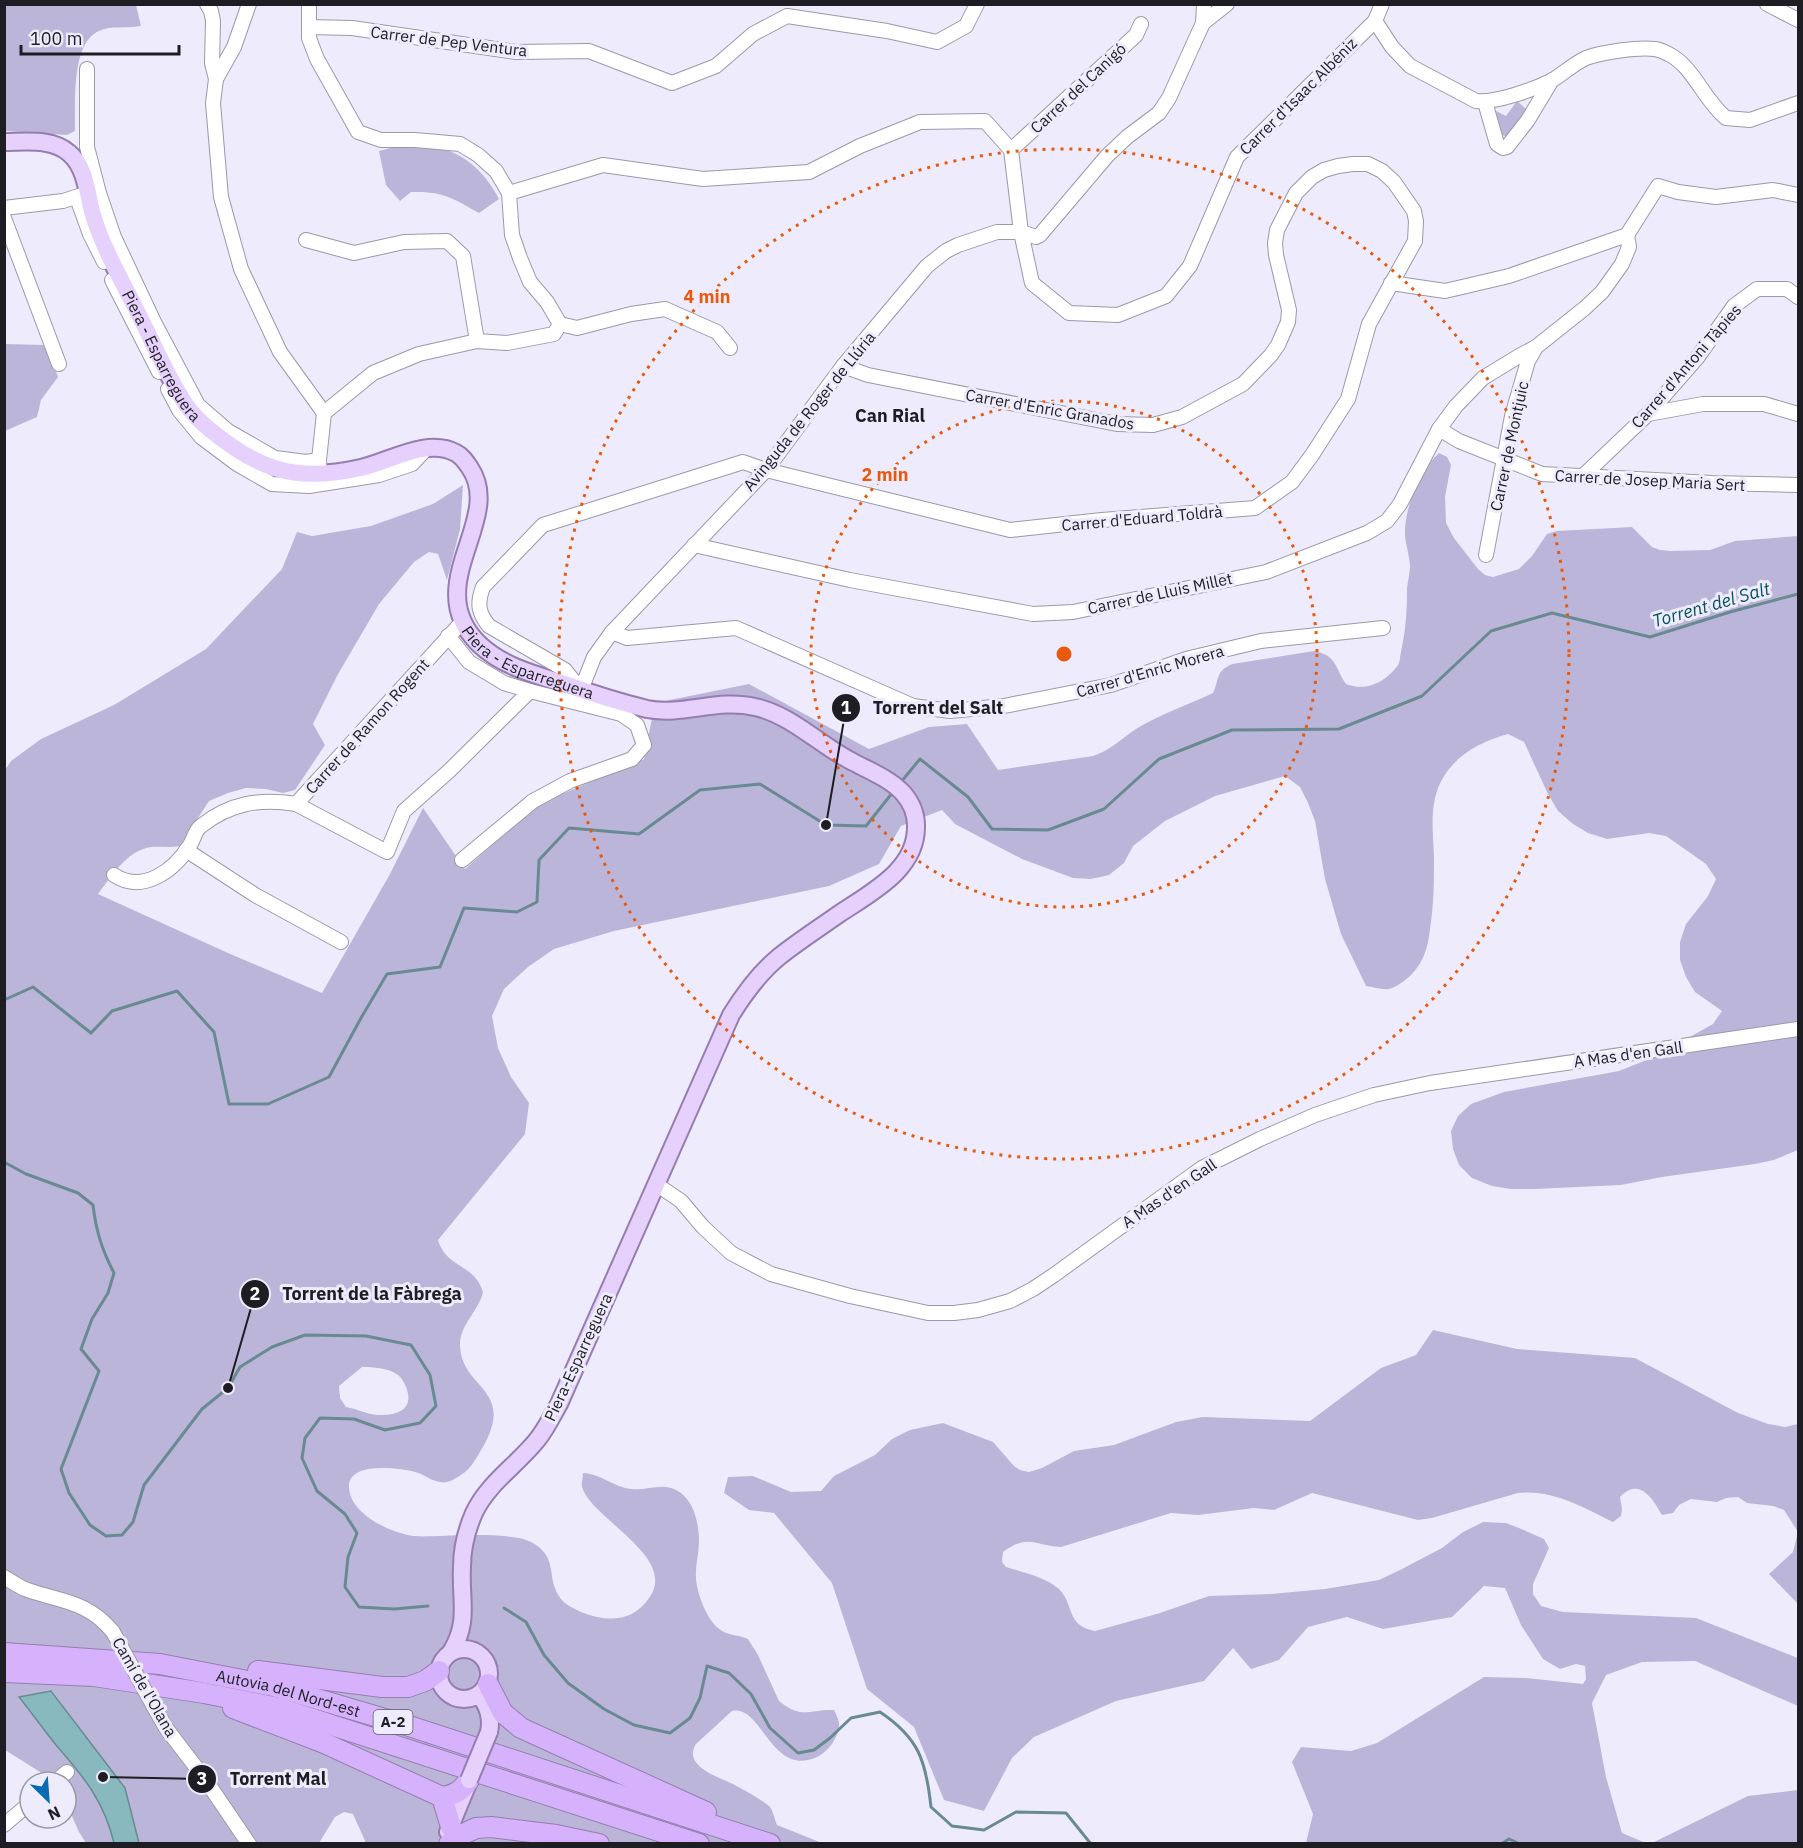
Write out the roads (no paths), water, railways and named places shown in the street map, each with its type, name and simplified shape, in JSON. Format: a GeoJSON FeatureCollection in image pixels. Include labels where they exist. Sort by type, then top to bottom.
{"type":"FeatureCollection","features":[{"type":"Feature","properties":{"kind":"highway","name":"Autovia del Nord-est"},"geometry":{"type":"LineString","coordinates":[[4,1653],[160,1664],[273,1686],[420,1730],[770,1844]]}},
{"type":"Feature","properties":{"kind":"highway"},"geometry":{"type":"LineString","coordinates":[[160,1664],[204,1665],[382,1687],[408,1687],[425,1681],[439,1671]]}},
{"type":"Feature","properties":{"kind":"highway","name":"Autovia del Nord-est"},"geometry":{"type":"LineString","coordinates":[[4,1672],[94,1676],[204,1693],[279,1708],[699,1844]]}},
{"type":"Feature","properties":{"kind":"highway"},"geometry":{"type":"LineString","coordinates":[[484,1689],[511,1721],[526,1731],[777,1844]]}},
{"type":"Feature","properties":{"kind":"highway"},"geometry":{"type":"LineString","coordinates":[[204,1693],[233,1708],[324,1743],[442,1797],[456,1816],[465,1819],[476,1828]]}},
{"type":"Feature","properties":{"kind":"highway"},"geometry":{"type":"LineString","coordinates":[[442,1797],[453,1796],[460,1791],[456,1816],[457,1837],[476,1828],[491,1827],[599,1844]]}},
{"type":"Feature","properties":{"kind":"main road"},"geometry":{"type":"LineString","coordinates":[[4,142],[56,145],[76,160]]}},
{"type":"Feature","properties":{"kind":"main road","name":"Piera - Esparreguera"},"geometry":{"type":"LineString","coordinates":[[76,160],[85,179],[82,195],[116,268],[176,390],[190,410],[207,427],[255,461],[295,474],[319,467],[362,468],[427,448],[444,449],[456,453],[472,471],[477,486],[477,510],[458,575],[457,592],[463,621],[480,645],[502,661],[528,673],[656,711],[736,704],[773,712],[841,755],[886,779],[903,793],[911,806],[916,819],[916,831],[911,851],[891,878],[778,958],[747,992],[725,1026],[656,1184]]}},
{"type":"Feature","properties":{"kind":"main road","name":"Piera-Esparreguera"},"geometry":{"type":"LineString","coordinates":[[439,1671],[441,1663],[451,1652],[460,1636],[464,1621],[462,1566],[466,1539],[474,1513],[487,1492],[537,1440],[559,1404],[656,1184]]}},
{"type":"Feature","properties":{"kind":"main road","name":"Piera-Esparreguera"},"geometry":{"type":"LineString","coordinates":[[456,1816],[489,1732],[490,1723],[484,1689],[490,1669],[478,1652],[464,1621]]}},
{"type":"Feature","properties":{"kind":"main road"},"geometry":{"type":"LineString","coordinates":[[451,1652],[461,1649],[478,1652]]}},
{"type":"Feature","properties":{"kind":"main road"},"geometry":{"type":"LineString","coordinates":[[439,1671],[443,1688],[455,1698],[472,1698],[484,1689]]}},
{"type":"Feature","properties":{"kind":"street"},"geometry":{"type":"LineString","coordinates":[[87,69],[87,147],[99,193],[114,237],[154,322],[198,405],[235,436],[275,458],[306,462],[319,467],[324,413],[280,352],[241,269],[220,197],[213,103],[216,79],[212,63],[213,21],[207,4]]}},
{"type":"Feature","properties":{"kind":"street"},"geometry":{"type":"LineString","coordinates":[[216,79],[234,47],[249,4]]}},
{"type":"Feature","properties":{"kind":"street"},"geometry":{"type":"LineString","coordinates":[[309,4],[309,38],[317,59],[358,132],[381,140],[460,144],[478,155],[496,171],[509,193],[512,235],[530,282],[547,302],[560,324],[577,328],[631,314],[665,309],[717,332],[730,348]]}},
{"type":"Feature","properties":{"kind":"street","name":"Carrer de Pep Ventura"},"geometry":{"type":"LineString","coordinates":[[309,27],[352,28],[516,52],[589,51],[672,83],[716,66],[753,34],[787,16],[887,31],[936,42],[966,26],[976,4]]}},
{"type":"Feature","properties":{"kind":"street"},"geometry":{"type":"LineString","coordinates":[[1022,238],[1040,235],[1107,156],[1127,137],[1159,113],[1169,98],[1203,23],[1204,4]]}},
{"type":"Feature","properties":{"kind":"street"},"geometry":{"type":"LineString","coordinates":[[1203,23],[1227,4]]}},
{"type":"Feature","properties":{"kind":"street"},"geometry":{"type":"LineString","coordinates":[[1382,4],[1375,21],[1392,47],[1410,66],[1476,100],[1485,102],[1552,80],[1588,57],[1618,51],[1655,49],[1665,52],[1682,63],[1709,102],[1726,118],[1750,120],[1798,103]]}},
{"type":"Feature","properties":{"kind":"street"},"geometry":{"type":"LineString","coordinates":[[1767,4],[1798,20]]}},
{"type":"Feature","properties":{"kind":"street","name":"Carrer d'Isaac Albéniz"},"geometry":{"type":"LineString","coordinates":[[1011,150],[1022,238],[1032,283],[1069,313],[1118,315],[1166,296],[1190,266],[1237,157],[1375,21]]}},
{"type":"Feature","properties":{"kind":"street","name":"Carrer del Canigó"},"geometry":{"type":"LineString","coordinates":[[1011,150],[1136,34],[1141,24]]}},
{"type":"Feature","properties":{"kind":"street"},"geometry":{"type":"LineString","coordinates":[[1485,102],[1497,144],[1503,148],[1507,147],[1528,120],[1552,80]]}},
{"type":"Feature","properties":{"kind":"street"},"geometry":{"type":"LineString","coordinates":[[509,193],[603,165],[703,179],[809,172],[860,146],[920,122],[985,121],[1011,150]]}},
{"type":"Feature","properties":{"kind":"street"},"geometry":{"type":"LineString","coordinates":[[76,160],[87,147]]}},
{"type":"Feature","properties":{"kind":"street","name":"Carrer d'Enric Granados"},"geometry":{"type":"LineString","coordinates":[[843,366],[868,375],[1117,424],[1153,425],[1182,417],[1232,392],[1243,384],[1263,366],[1278,345],[1288,322],[1288,310],[1276,255],[1277,230],[1296,193],[1312,177],[1338,166],[1368,164],[1382,171],[1394,182],[1414,211],[1415,241],[1391,283]]}},
{"type":"Feature","properties":{"kind":"street"},"geometry":{"type":"LineString","coordinates":[[1391,283],[1445,291],[1509,276],[1627,235],[1658,186],[1678,192],[1716,197],[1773,190],[1798,195]]}},
{"type":"Feature","properties":{"kind":"street"},"geometry":{"type":"LineString","coordinates":[[4,208],[82,195],[90,234],[179,410],[201,437],[237,464],[272,484],[309,486],[379,476],[412,464],[427,448]]}},
{"type":"Feature","properties":{"kind":"street"},"geometry":{"type":"LineString","coordinates":[[4,218],[59,364]]}},
{"type":"Feature","properties":{"kind":"street","name":"Avinguda de Roger de Llúria"},"geometry":{"type":"LineString","coordinates":[[581,690],[594,657],[612,632],[766,470],[843,366],[927,267],[946,251],[970,240],[997,232],[1022,238]]}},
{"type":"Feature","properties":{"kind":"street","name":"Carrer de Montjuic"},"geometry":{"type":"LineString","coordinates":[[1486,555],[1515,405],[1528,360],[1536,347],[1602,292],[1622,264],[1629,247],[1627,235]]}},
{"type":"Feature","properties":{"kind":"street"},"geometry":{"type":"LineString","coordinates":[[306,240],[354,253],[404,242],[447,241],[463,256],[477,341]]}},
{"type":"Feature","properties":{"kind":"street","name":"Carrer d'Eduard Toldrà"},"geometry":{"type":"LineString","coordinates":[[581,690],[565,670],[489,626],[482,617],[478,600],[483,587],[543,525],[742,462],[766,470],[1010,530],[1255,508],[1292,482],[1348,399],[1369,324],[1391,283]]}},
{"type":"Feature","properties":{"kind":"street","name":"Carrer d'Antoni Tàpies"},"geometry":{"type":"LineString","coordinates":[[1584,475],[1648,414],[1697,358],[1734,306],[1757,289],[1787,289],[1798,297]]}},
{"type":"Feature","properties":{"kind":"street"},"geometry":{"type":"LineString","coordinates":[[324,413],[373,373],[419,354],[477,341],[507,343],[539,338],[555,334],[560,324]]}},
{"type":"Feature","properties":{"kind":"street","name":"Carrer de Lluis Millet"},"geometry":{"type":"LineString","coordinates":[[694,545],[850,580],[1020,612],[1047,614],[1073,612],[1266,572],[1378,528],[1395,513],[1439,429],[1456,406],[1483,378],[1536,347]]}},
{"type":"Feature","properties":{"kind":"street"},"geometry":{"type":"LineString","coordinates":[[1648,414],[1703,404],[1764,404],[1798,414]]}},
{"type":"Feature","properties":{"kind":"street","name":"Carrer de Josep Maria Sert"},"geometry":{"type":"LineString","coordinates":[[1439,429],[1459,441],[1542,474],[1798,485]]}},
{"type":"Feature","properties":{"kind":"street","name":"Carrer de Ramon Rogent"},"geometry":{"type":"LineString","coordinates":[[114,875],[122,881],[141,883],[160,877],[186,850],[198,827],[226,809],[248,802],[275,801],[296,804],[463,621]]}},
{"type":"Feature","properties":{"kind":"street","name":"Carrer d'Enric Morera"},"geometry":{"type":"LineString","coordinates":[[612,632],[627,638],[736,628],[914,706],[950,711],[1004,706],[1111,685],[1186,658],[1261,641],[1383,628]]}},
{"type":"Feature","properties":{"kind":"street"},"geometry":{"type":"LineString","coordinates":[[448,636],[469,662],[504,683],[530,692],[621,714],[637,725],[644,744],[632,759],[570,781],[532,801],[462,860]]}},
{"type":"Feature","properties":{"kind":"street"},"geometry":{"type":"LineString","coordinates":[[296,804],[387,852],[404,811],[449,771],[530,692]]}},
{"type":"Feature","properties":{"kind":"street"},"geometry":{"type":"LineString","coordinates":[[186,850],[255,895],[340,942]]}},
{"type":"Feature","properties":{"kind":"street","name":"A Mas d'en Gall"},"geometry":{"type":"LineString","coordinates":[[656,1184],[681,1200],[703,1227],[731,1253],[771,1274],[850,1296],[928,1313],[978,1310],[1017,1297],[1054,1275],[1202,1168],[1260,1138],[1315,1114],[1374,1095],[1430,1083],[1798,1029]]}},
{"type":"Feature","properties":{"kind":"street","name":"Camí de l'Olana"},"geometry":{"type":"LineString","coordinates":[[4,1577],[23,1589],[66,1600],[88,1609],[113,1632],[166,1728],[205,1779],[249,1844]]}},
{"type":"Feature","properties":{"kind":"street"},"geometry":{"type":"LineString","coordinates":[[4,1825],[18,1813]]}},
{"type":"Feature","properties":{"kind":"waterway","name":"Torrent del Salt"},"geometry":{"type":"LineString","coordinates":[[901,782],[920,759],[968,797],[992,829],[1048,830],[1104,809],[1159,759],[1232,730],[1339,729],[1422,696],[1491,631],[1552,613],[1650,637],[1798,594]]}},
{"type":"Feature","properties":{"kind":"waterway","name":"Torrent del Salt"},"geometry":{"type":"LineString","coordinates":[[4,1000],[33,987],[91,1033],[112,1011],[177,991],[214,1032],[229,1104],[268,1104],[329,1077],[387,974],[440,967],[464,908],[517,912],[537,902],[539,860],[569,828],[639,834],[700,790],[760,784],[826,825],[866,826],[893,792]]}},
{"type":"Feature","properties":{"kind":"waterway"},"geometry":{"type":"LineString","coordinates":[[4,1162],[26,1174],[78,1193],[93,1205],[100,1240],[114,1273],[108,1293],[92,1319],[81,1349],[99,1371],[61,1469],[69,1493],[90,1525],[106,1536],[122,1535],[133,1522],[144,1485],[202,1409],[228,1388],[240,1367],[272,1347],[305,1335],[366,1336],[411,1345],[430,1375],[436,1406],[420,1423],[385,1430],[354,1419],[320,1418],[305,1438],[302,1458],[317,1491],[345,1514],[357,1533],[348,1557],[345,1587],[359,1607],[394,1609],[428,1606]]}},
{"type":"Feature","properties":{"kind":"waterway"},"geometry":{"type":"LineString","coordinates":[[504,1608],[526,1622],[544,1655],[568,1683],[604,1709],[634,1725],[670,1733],[690,1718],[700,1698],[707,1666],[729,1673],[751,1694],[770,1728],[798,1753],[814,1750],[851,1718],[880,1712],[904,1731],[912,1741],[923,1764],[931,1807],[952,1826],[984,1830],[1016,1812],[1066,1813],[1091,1844]]}},
{"type":"Feature","properties":{"kind":"waterway"},"geometry":{"type":"LineString","coordinates":[[1501,1844],[1509,1839],[1520,1844]]}},
{"type":"Feature","properties":{"kind":"place","name":"Torrent del Salt"},"geometry":{"type":"Point","coordinates":[826,825]}},
{"type":"Feature","properties":{"kind":"place","name":"Torrent de la Fàbrega"},"geometry":{"type":"Point","coordinates":[228,1388]}},
{"type":"Feature","properties":{"kind":"place","name":"Torrent Mal"},"geometry":{"type":"Point","coordinates":[103,1777]}},
{"type":"Feature","properties":{"kind":"district","name":"Can Rial"},"geometry":{"type":"Point","coordinates":[890,416]}}]}
